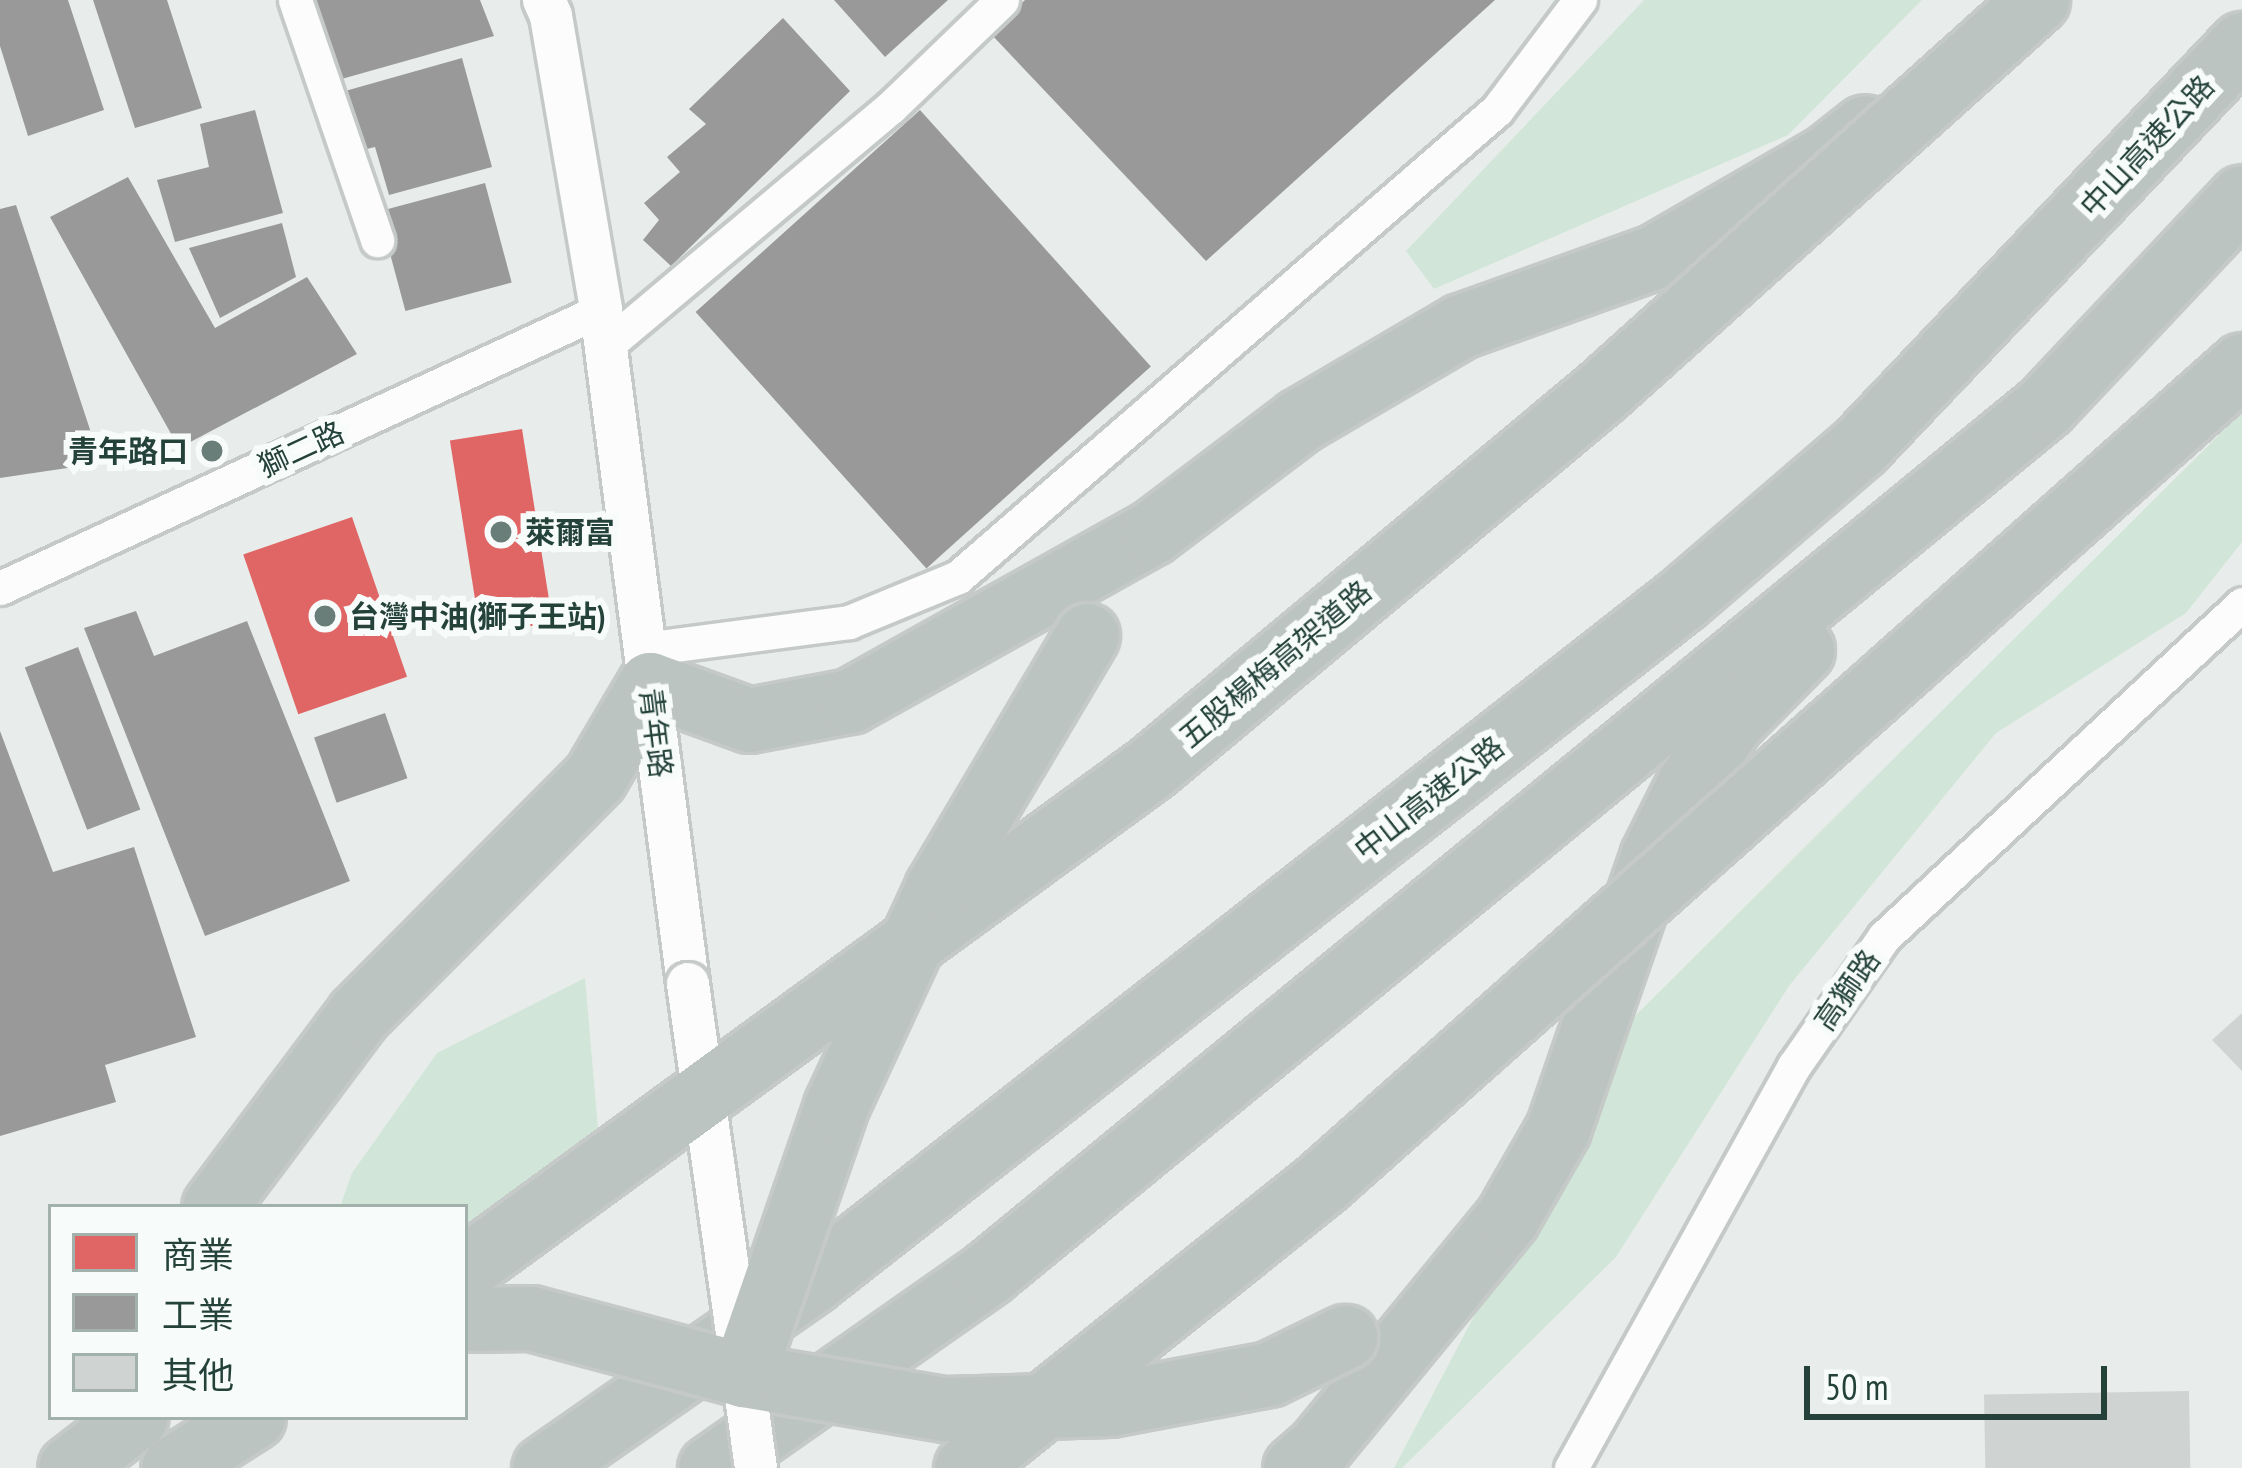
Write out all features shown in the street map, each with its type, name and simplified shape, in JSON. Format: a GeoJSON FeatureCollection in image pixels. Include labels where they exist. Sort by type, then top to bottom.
{"type":"FeatureCollection","features":[{"type":"Feature","properties":{"kind":"highway"},"geometry":{"type":"LineString","coordinates":[[216,1204],[358,1015],[595,777],[647,666],[749,720],[850,701],[1151,533],[1299,421],[1461,326],[1656,256],[1827,157],[2027,0]]}},
{"type":"Feature","properties":{"kind":"highway","name":"五股楊梅高架道路"},"geometry":{"type":"LineString","coordinates":[[468,1266],[1152,767],[1600,393],[2037,0]]}},
{"type":"Feature","properties":{"kind":"highway","name":"中山高速公路"},"geometry":{"type":"LineString","coordinates":[[544,1468],[813,1280],[1681,600],[1860,446],[2242,44]]}},
{"type":"Feature","properties":{"kind":"highway"},"geometry":{"type":"LineString","coordinates":[[1295,1468],[1507,1218],[1558,1129],[1652,857],[1688,783],[1732,722],[2045,406],[2242,197]]}},
{"type":"Feature","properties":{"kind":"highway"},"geometry":{"type":"LineString","coordinates":[[966,1468],[1325,1180],[2242,365]]}},
{"type":"Feature","properties":{"kind":"highway"},"geometry":{"type":"LineString","coordinates":[[706,1468],[988,1273],[2045,406]]}},
{"type":"Feature","properties":{"kind":"highway"},"geometry":{"type":"LineString","coordinates":[[706,1468],[836,1106],[928,908],[1151,533]]}},
{"type":"Feature","properties":{"kind":"highway"},"geometry":{"type":"LineString","coordinates":[[468,1319],[531,1318],[742,1375],[945,1408],[1110,1404],[1269,1374],[1452,1287]]}},
{"type":"Feature","properties":{"kind":"highway"},"geometry":{"type":"LineString","coordinates":[[172,1468],[248,1420]]}},
{"type":"Feature","properties":{"kind":"highway"},"geometry":{"type":"LineString","coordinates":[[43,1468],[100,1434]]}},
{"type":"Feature","properties":{"kind":"street"},"geometry":{"type":"LineString","coordinates":[[295,0],[377,240]]}},
{"type":"Feature","properties":{"kind":"street","name":"青年路"},"geometry":{"type":"LineString","coordinates":[[544,0],[551,16],[604,328],[756,1468]]}},
{"type":"Feature","properties":{"kind":"street","name":"獅二路"},"geometry":{"type":"LineString","coordinates":[[0,588],[604,328],[891,107],[1002,0]]}},
{"type":"Feature","properties":{"kind":"street"},"geometry":{"type":"LineString","coordinates":[[647,666],[849,622],[958,577],[1497,110],[1580,0]]}},
{"type":"Feature","properties":{"kind":"street","name":"高獅路"},"geometry":{"type":"LineString","coordinates":[[1571,1468],[1793,1066],[1885,937],[2242,604]]}},
{"type":"Feature","properties":{"kind":"green space"},"geometry":{"type":"Polygon","coordinates":[[[1644,0],[1922,0],[1788,135],[1434,289],[1406,251],[1644,0]]]}},
{"type":"Feature","properties":{"kind":"green space"},"geometry":{"type":"Polygon","coordinates":[[[2242,412],[2242,542],[2186,613],[1996,733],[1789,986],[1616,1257],[1402,1468],[1394,1468],[1629,1022],[2242,412]]]}},
{"type":"Feature","properties":{"kind":"green space"},"geometry":{"type":"Polygon","coordinates":[[[585,978],[598,1128],[482,1226],[468,1230],[468,1204],[341,1204],[352,1173],[437,1053],[585,978]]]}},
{"type":"Feature","properties":{"kind":"building: 商業","name":"萊爾富"},"geometry":{"type":"Polygon","coordinates":[[[522,429],[553,623],[481,634],[450,440],[522,429]]]}},
{"type":"Feature","properties":{"kind":"building: 商業","name":"台灣中油(獅子王站)"},"geometry":{"type":"Polygon","coordinates":[[[352,517],[407,677],[298,714],[243,554],[352,517]]]}},
{"type":"Feature","properties":{"kind":"building: 工業"},"geometry":{"type":"Polygon","coordinates":[[[0,0],[68,0],[104,110],[28,136],[0,46],[0,0]]]}},
{"type":"Feature","properties":{"kind":"building: 工業"},"geometry":{"type":"Polygon","coordinates":[[[93,0],[167,0],[202,108],[135,128],[93,0]]]}},
{"type":"Feature","properties":{"kind":"building: 工業"},"geometry":{"type":"Polygon","coordinates":[[[310,0],[480,0],[494,36],[331,82],[310,0]]]}},
{"type":"Feature","properties":{"kind":"building: 工業"},"geometry":{"type":"Polygon","coordinates":[[[834,0],[948,0],[885,57],[834,0]]]}},
{"type":"Feature","properties":{"kind":"building: 工業"},"geometry":{"type":"Polygon","coordinates":[[[1025,0],[1495,0],[1206,261],[990,33],[1025,0]]]}},
{"type":"Feature","properties":{"kind":"building: 工業"},"geometry":{"type":"Polygon","coordinates":[[[783,18],[850,91],[671,266],[643,240],[659,220],[644,203],[680,172],[667,157],[706,124],[689,109],[783,18]]]}},
{"type":"Feature","properties":{"kind":"building: 工業"},"geometry":{"type":"Polygon","coordinates":[[[462,58],[492,167],[389,195],[375,147],[347,154],[331,95],[462,58]]]}},
{"type":"Feature","properties":{"kind":"building: 工業"},"geometry":{"type":"Polygon","coordinates":[[[255,110],[283,213],[175,242],[157,180],[209,167],[200,124],[255,110]]]}},
{"type":"Feature","properties":{"kind":"building: 工業"},"geometry":{"type":"Polygon","coordinates":[[[920,110],[1151,366],[926,568],[696,312],[920,110]]]}},
{"type":"Feature","properties":{"kind":"building: 工業"},"geometry":{"type":"Polygon","coordinates":[[[128,177],[215,328],[307,277],[357,354],[179,448],[50,217],[128,177]]]}},
{"type":"Feature","properties":{"kind":"building: 工業"},"geometry":{"type":"Polygon","coordinates":[[[485,183],[512,282],[405,311],[379,211],[485,183]]]}},
{"type":"Feature","properties":{"kind":"building: 工業"},"geometry":{"type":"Polygon","coordinates":[[[16,205],[101,463],[0,478],[0,209],[16,205]]]}},
{"type":"Feature","properties":{"kind":"building: 工業"},"geometry":{"type":"Polygon","coordinates":[[[282,223],[296,277],[220,318],[189,248],[282,223]]]}},
{"type":"Feature","properties":{"kind":"building: 工業"},"geometry":{"type":"Polygon","coordinates":[[[136,611],[154,656],[247,621],[350,881],[205,936],[84,628],[136,611]]]}},
{"type":"Feature","properties":{"kind":"building: 工業"},"geometry":{"type":"Polygon","coordinates":[[[78,647],[140,809],[87,830],[25,667],[78,647]]]}},
{"type":"Feature","properties":{"kind":"building: 工業"},"geometry":{"type":"Polygon","coordinates":[[[385,713],[407,778],[337,803],[314,737],[385,713]]]}},
{"type":"Feature","properties":{"kind":"building: 工業"},"geometry":{"type":"Polygon","coordinates":[[[0,731],[53,872],[134,847],[196,1037],[105,1065],[116,1102],[0,1136],[0,731]]]}},
{"type":"Feature","properties":{"kind":"building: 其他"},"geometry":{"type":"Polygon","coordinates":[[[2242,1013],[2242,1071],[2212,1040],[2242,1013]]]}},
{"type":"Feature","properties":{"kind":"building: 其他"},"geometry":{"type":"Polygon","coordinates":[[[2189,1391],[2190,1468],[1985,1468],[1984,1395],[2189,1391]]]}},
{"type":"Feature","properties":{"kind":"place","name":"青年路口"},"geometry":{"type":"Point","coordinates":[212,451]}},
{"type":"Feature","properties":{"kind":"place","name":"萊爾富"},"geometry":{"type":"Point","coordinates":[501,532]}},
{"type":"Feature","properties":{"kind":"place","name":"台灣中油(獅子王站)"},"geometry":{"type":"Point","coordinates":[325,616]}}]}
